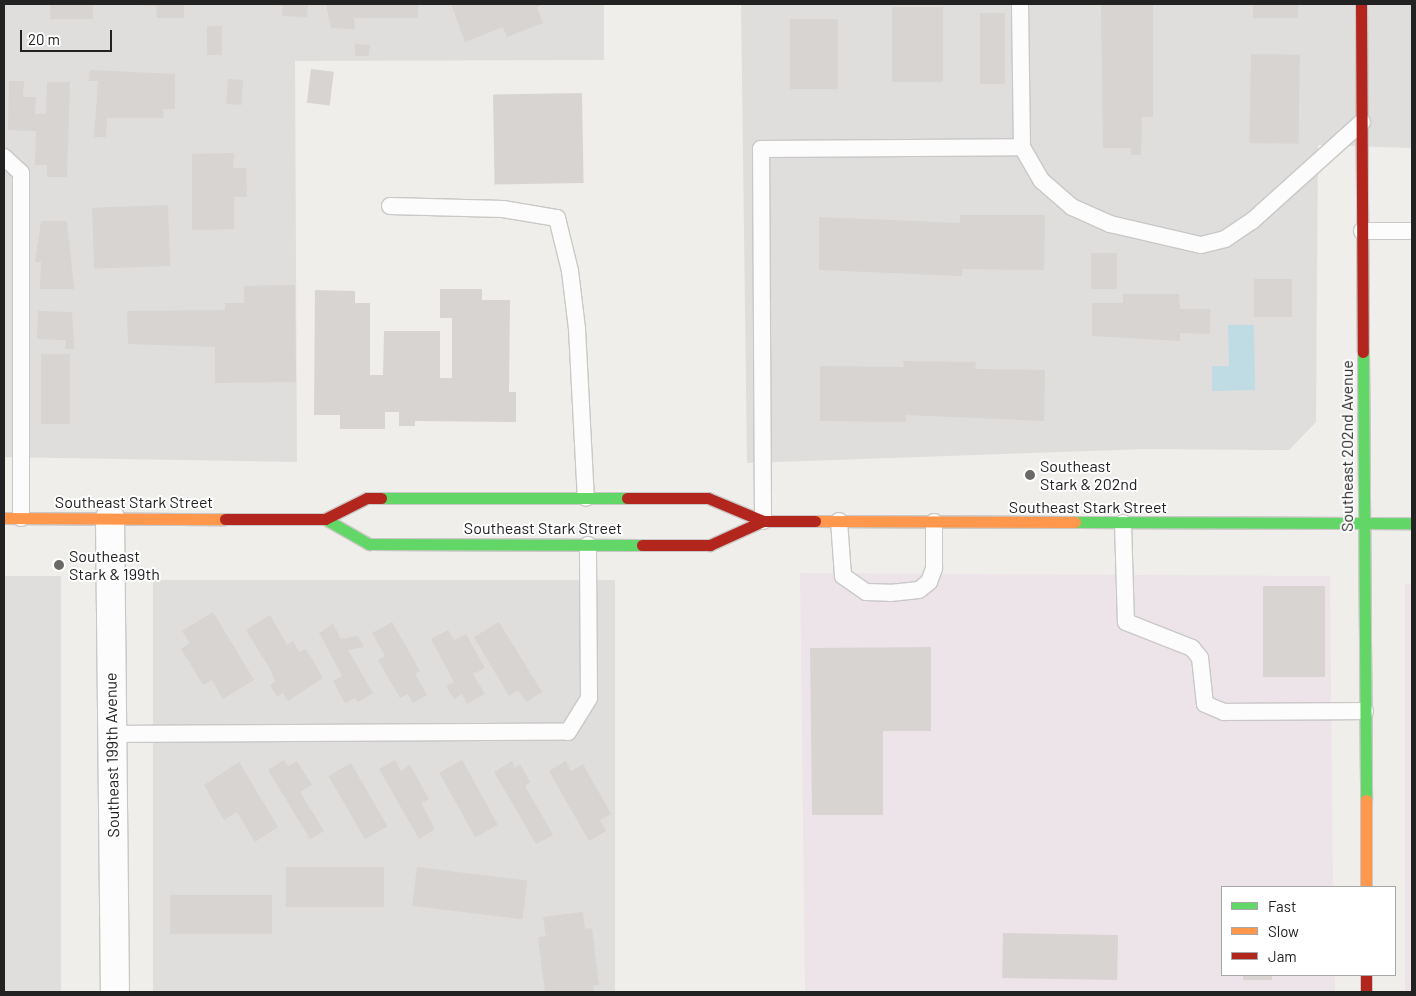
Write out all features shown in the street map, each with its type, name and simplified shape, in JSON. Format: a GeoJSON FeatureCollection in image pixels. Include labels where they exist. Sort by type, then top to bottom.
{"type":"FeatureCollection","features":[{"type":"Feature","properties":{"kind":"main road","name":"Southeast 202nd Avenue"},"geometry":{"type":"LineString","coordinates":[[1361,4],[1366,886]]}},
{"type":"Feature","properties":{"kind":"main road","name":"Southeast Stark Street"},"geometry":{"type":"LineString","coordinates":[[4,518],[325,519],[367,498],[708,498],[763,521],[1412,523]]}},
{"type":"Feature","properties":{"kind":"main road","name":"Southeast Stark Street"},"geometry":{"type":"LineString","coordinates":[[325,519],[369,544],[710,544],[763,521]]}},
{"type":"Feature","properties":{"kind":"main road"},"geometry":{"type":"LineString","coordinates":[[1366,976],[1366,992]]}},
{"type":"Feature","properties":{"kind":"street","name":"Southeast 199th Avenue"},"geometry":{"type":"LineString","coordinates":[[110,518],[115,992]]}},
{"type":"Feature","properties":{"kind":"lane"},"geometry":{"type":"LineString","coordinates":[[1020,4],[1022,147],[1042,181],[1072,207],[1110,224],[1200,245],[1225,238],[1252,221],[1362,122]]}},
{"type":"Feature","properties":{"kind":"lane"},"geometry":{"type":"LineString","coordinates":[[763,521],[761,149],[1022,147]]}},
{"type":"Feature","properties":{"kind":"lane"},"geometry":{"type":"LineString","coordinates":[[4,157],[20,173],[21,518]]}},
{"type":"Feature","properties":{"kind":"lane"},"geometry":{"type":"LineString","coordinates":[[390,206],[503,209],[557,218],[570,271],[577,329],[586,498]]}},
{"type":"Feature","properties":{"kind":"lane"},"geometry":{"type":"LineString","coordinates":[[1362,231],[1412,231]]}},
{"type":"Feature","properties":{"kind":"lane"},"geometry":{"type":"LineString","coordinates":[[839,522],[843,576],[866,592],[890,593],[919,590],[929,582],[934,568],[934,522]]}},
{"type":"Feature","properties":{"kind":"lane"},"geometry":{"type":"LineString","coordinates":[[1123,523],[1122,606],[1126,622],[1192,648],[1200,658],[1205,704],[1224,712],[1365,711]]}},
{"type":"Feature","properties":{"kind":"lane"},"geometry":{"type":"LineString","coordinates":[[112,734],[568,732],[589,698],[588,544]]}},
{"type":"Feature","properties":{"kind":"shaded area"},"geometry":{"type":"Polygon","coordinates":[[[4,4],[604,4],[604,60],[295,61],[297,462],[4,457],[4,4]]]}},
{"type":"Feature","properties":{"kind":"shaded area"},"geometry":{"type":"Polygon","coordinates":[[[741,4],[1412,4],[1412,439],[1411,148],[1318,145],[1316,422],[1289,450],[1147,449],[747,463],[741,4]]]}},
{"type":"Feature","properties":{"kind":"shaded area"},"geometry":{"type":"Polygon","coordinates":[[[800,573],[1330,576],[1333,886],[1221,886],[1221,976],[1335,976],[1335,992],[805,992],[800,573]]]}},
{"type":"Feature","properties":{"kind":"shaded area"},"geometry":{"type":"Polygon","coordinates":[[[4,576],[61,576],[61,992],[4,992],[4,576]]]}},
{"type":"Feature","properties":{"kind":"shaded area"},"geometry":{"type":"Polygon","coordinates":[[[153,580],[615,580],[615,992],[153,992],[153,580]]]}},
{"type":"Feature","properties":{"kind":"shaded area"},"geometry":{"type":"Polygon","coordinates":[[[1405,584],[1412,584],[1412,992],[1405,992],[1405,584]]]}},
{"type":"Feature","properties":{"kind":"water"},"geometry":{"type":"Polygon","coordinates":[[[1228,325],[1254,325],[1255,390],[1212,391],[1212,366],[1229,366],[1228,325]]]}},
{"type":"Feature","properties":{"kind":"building"},"geometry":{"type":"Polygon","coordinates":[[[50,4],[93,4],[93,19],[50,19],[50,4]]]}},
{"type":"Feature","properties":{"kind":"building"},"geometry":{"type":"Polygon","coordinates":[[[116,4],[184,4],[184,18],[157,18],[156,6],[116,4]]]}},
{"type":"Feature","properties":{"kind":"building"},"geometry":{"type":"Polygon","coordinates":[[[267,4],[308,4],[307,17],[282,16],[283,6],[267,4]]]}},
{"type":"Feature","properties":{"kind":"building"},"geometry":{"type":"Polygon","coordinates":[[[326,4],[418,4],[418,18],[354,18],[355,29],[331,28],[326,4]]]}},
{"type":"Feature","properties":{"kind":"building"},"geometry":{"type":"Polygon","coordinates":[[[451,4],[544,4],[537,7],[543,23],[507,37],[503,27],[465,42],[451,4]]]}},
{"type":"Feature","properties":{"kind":"building"},"geometry":{"type":"Polygon","coordinates":[[[1101,4],[1153,4],[1153,117],[1142,117],[1141,155],[1131,155],[1131,148],[1103,148],[1101,4]]]}},
{"type":"Feature","properties":{"kind":"building"},"geometry":{"type":"Polygon","coordinates":[[[1253,4],[1298,4],[1298,18],[1253,18],[1253,4]]]}},
{"type":"Feature","properties":{"kind":"building"},"geometry":{"type":"Polygon","coordinates":[[[892,7],[943,7],[943,82],[892,82],[892,7]]]}},
{"type":"Feature","properties":{"kind":"building"},"geometry":{"type":"Polygon","coordinates":[[[980,13],[1005,13],[1005,84],[980,84],[980,13]]]}},
{"type":"Feature","properties":{"kind":"building"},"geometry":{"type":"Polygon","coordinates":[[[790,19],[838,19],[838,89],[790,89],[790,19]]]}},
{"type":"Feature","properties":{"kind":"building"},"geometry":{"type":"Polygon","coordinates":[[[207,26],[222,26],[222,55],[207,55],[207,26]]]}},
{"type":"Feature","properties":{"kind":"building"},"geometry":{"type":"Polygon","coordinates":[[[355,44],[370,45],[369,56],[355,56],[355,44]]]}},
{"type":"Feature","properties":{"kind":"building"},"geometry":{"type":"Polygon","coordinates":[[[1251,54],[1300,55],[1298,144],[1249,143],[1251,54]]]}},
{"type":"Feature","properties":{"kind":"building"},"geometry":{"type":"Polygon","coordinates":[[[311,69],[334,72],[330,106],[307,103],[311,69]]]}},
{"type":"Feature","properties":{"kind":"building"},"geometry":{"type":"Polygon","coordinates":[[[90,70],[175,74],[175,109],[163,109],[164,118],[107,118],[106,137],[94,137],[98,81],[89,81],[90,70]]]}},
{"type":"Feature","properties":{"kind":"building"},"geometry":{"type":"Polygon","coordinates":[[[228,79],[243,80],[241,105],[226,104],[228,79]]]}},
{"type":"Feature","properties":{"kind":"building"},"geometry":{"type":"Polygon","coordinates":[[[9,81],[24,81],[23,97],[36,97],[35,114],[46,114],[47,82],[70,82],[67,177],[47,177],[47,165],[35,165],[36,131],[8,130],[9,81]]]}},
{"type":"Feature","properties":{"kind":"building"},"geometry":{"type":"Polygon","coordinates":[[[582,93],[584,183],[495,185],[493,95],[582,93]]]}},
{"type":"Feature","properties":{"kind":"building"},"geometry":{"type":"Polygon","coordinates":[[[234,153],[233,168],[246,168],[247,197],[234,197],[234,229],[192,230],[192,154],[234,153]]]}},
{"type":"Feature","properties":{"kind":"building"},"geometry":{"type":"Polygon","coordinates":[[[168,205],[170,266],[94,269],[92,208],[168,205]]]}},
{"type":"Feature","properties":{"kind":"building"},"geometry":{"type":"Polygon","coordinates":[[[960,215],[1045,215],[1044,270],[962,269],[962,276],[819,270],[819,217],[960,223],[960,215]]]}},
{"type":"Feature","properties":{"kind":"building"},"geometry":{"type":"Polygon","coordinates":[[[41,221],[67,221],[74,289],[40,289],[41,262],[35,262],[41,221]]]}},
{"type":"Feature","properties":{"kind":"building"},"geometry":{"type":"Polygon","coordinates":[[[1091,253],[1117,253],[1117,289],[1091,289],[1091,253]]]}},
{"type":"Feature","properties":{"kind":"building"},"geometry":{"type":"Polygon","coordinates":[[[1254,279],[1292,279],[1292,317],[1254,317],[1254,279]]]}},
{"type":"Feature","properties":{"kind":"building"},"geometry":{"type":"Polygon","coordinates":[[[295,285],[296,382],[215,383],[215,347],[128,344],[127,311],[225,310],[225,303],[244,303],[244,286],[295,285]]]}},
{"type":"Feature","properties":{"kind":"building"},"geometry":{"type":"Polygon","coordinates":[[[440,289],[482,289],[482,300],[510,300],[509,392],[516,392],[516,422],[415,421],[415,426],[399,426],[399,412],[385,412],[385,429],[340,429],[340,415],[314,415],[315,290],[355,291],[355,303],[370,303],[370,375],[383,375],[384,331],[440,331],[440,378],[452,378],[452,318],[440,318],[440,289]]]}},
{"type":"Feature","properties":{"kind":"building"},"geometry":{"type":"Polygon","coordinates":[[[1123,294],[1179,294],[1180,309],[1210,309],[1210,334],[1180,333],[1180,341],[1092,336],[1092,303],[1123,303],[1123,294]]]}},
{"type":"Feature","properties":{"kind":"building"},"geometry":{"type":"Polygon","coordinates":[[[38,311],[72,312],[74,349],[65,349],[66,340],[37,339],[38,311]]]}},
{"type":"Feature","properties":{"kind":"building"},"geometry":{"type":"Polygon","coordinates":[[[41,354],[70,354],[70,424],[41,424],[41,354]]]}},
{"type":"Feature","properties":{"kind":"building"},"geometry":{"type":"Polygon","coordinates":[[[903,361],[976,362],[975,369],[1045,370],[1044,421],[906,415],[906,422],[820,421],[820,366],[904,367],[903,361]]]}},
{"type":"Feature","properties":{"kind":"building"},"geometry":{"type":"Polygon","coordinates":[[[1263,586],[1325,586],[1325,677],[1263,677],[1263,586]]]}},
{"type":"Feature","properties":{"kind":"building"},"geometry":{"type":"Polygon","coordinates":[[[213,612],[254,680],[223,699],[212,680],[203,685],[181,649],[190,643],[182,631],[213,612]]]}},
{"type":"Feature","properties":{"kind":"building"},"geometry":{"type":"Polygon","coordinates":[[[270,615],[287,645],[293,641],[299,652],[306,649],[323,678],[288,701],[283,693],[277,697],[270,685],[275,682],[271,671],[246,630],[270,615]]]}},
{"type":"Feature","properties":{"kind":"building"},"geometry":{"type":"Polygon","coordinates":[[[392,622],[420,671],[415,674],[427,695],[413,703],[408,694],[400,698],[378,660],[385,656],[372,633],[392,622]]]}},
{"type":"Feature","properties":{"kind":"building"},"geometry":{"type":"Polygon","coordinates":[[[499,622],[542,692],[526,702],[518,690],[509,696],[474,637],[499,622]]]}},
{"type":"Feature","properties":{"kind":"building"},"geometry":{"type":"Polygon","coordinates":[[[333,624],[341,639],[358,636],[364,647],[348,650],[373,693],[358,702],[355,698],[345,703],[333,681],[342,676],[319,633],[333,624]]]}},
{"type":"Feature","properties":{"kind":"building"},"geometry":{"type":"Polygon","coordinates":[[[448,630],[454,640],[466,634],[485,668],[473,674],[485,694],[467,704],[462,694],[454,699],[446,686],[454,682],[431,639],[448,630]]]}},
{"type":"Feature","properties":{"kind":"building"},"geometry":{"type":"Polygon","coordinates":[[[931,647],[931,731],[883,731],[883,815],[812,815],[810,648],[931,647]]]}},
{"type":"Feature","properties":{"kind":"building"},"geometry":{"type":"Polygon","coordinates":[[[284,760],[288,766],[297,761],[312,785],[300,792],[324,831],[310,839],[268,770],[284,760]]]}},
{"type":"Feature","properties":{"kind":"building"},"geometry":{"type":"Polygon","coordinates":[[[395,760],[401,771],[410,765],[429,799],[421,803],[435,829],[419,839],[379,769],[395,760]]]}},
{"type":"Feature","properties":{"kind":"building"},"geometry":{"type":"Polygon","coordinates":[[[462,760],[498,825],[475,837],[439,773],[462,760]]]}},
{"type":"Feature","properties":{"kind":"building"},"geometry":{"type":"Polygon","coordinates":[[[512,761],[515,768],[520,764],[530,782],[525,786],[553,835],[536,844],[494,772],[512,761]]]}},
{"type":"Feature","properties":{"kind":"building"},"geometry":{"type":"Polygon","coordinates":[[[566,761],[571,771],[583,764],[611,814],[600,820],[606,831],[589,841],[549,771],[566,761]]]}},
{"type":"Feature","properties":{"kind":"building"},"geometry":{"type":"Polygon","coordinates":[[[239,762],[278,827],[255,842],[237,812],[224,820],[204,785],[239,762]]]}},
{"type":"Feature","properties":{"kind":"building"},"geometry":{"type":"Polygon","coordinates":[[[351,763],[388,826],[365,839],[328,776],[351,763]]]}},
{"type":"Feature","properties":{"kind":"building"},"geometry":{"type":"Polygon","coordinates":[[[286,867],[384,867],[384,907],[286,907],[286,867]]]}},
{"type":"Feature","properties":{"kind":"building"},"geometry":{"type":"Polygon","coordinates":[[[417,867],[527,881],[522,919],[412,906],[417,867]]]}},
{"type":"Feature","properties":{"kind":"building"},"geometry":{"type":"Polygon","coordinates":[[[170,895],[272,895],[272,934],[170,934],[170,895]]]}},
{"type":"Feature","properties":{"kind":"building"},"geometry":{"type":"Polygon","coordinates":[[[583,912],[585,929],[592,928],[599,985],[593,986],[594,992],[545,992],[538,937],[546,936],[543,917],[583,912]]]}},
{"type":"Feature","properties":{"kind":"building"},"geometry":{"type":"Polygon","coordinates":[[[1003,933],[1118,935],[1117,980],[1002,978],[1003,933]]]}},
{"type":"Feature","properties":{"kind":"building"},"geometry":{"type":"Polygon","coordinates":[[[1243,976],[1272,976],[1272,980],[1243,980],[1243,976]]]}},
{"type":"Feature","properties":{"kind":"traffic: fast"},"geometry":{"type":"LineString","coordinates":[[1363,352],[1366,800]]}},
{"type":"Feature","properties":{"kind":"traffic: fast"},"geometry":{"type":"LineString","coordinates":[[381,498],[627,498]]}},
{"type":"Feature","properties":{"kind":"traffic: fast"},"geometry":{"type":"LineString","coordinates":[[325,519],[369,544],[642,545]]}},
{"type":"Feature","properties":{"kind":"traffic: fast"},"geometry":{"type":"LineString","coordinates":[[1075,522],[1412,523]]}},
{"type":"Feature","properties":{"kind":"traffic: slow"},"geometry":{"type":"LineString","coordinates":[[4,518],[225,519]]}},
{"type":"Feature","properties":{"kind":"traffic: slow"},"geometry":{"type":"LineString","coordinates":[[815,521],[1075,522]]}},
{"type":"Feature","properties":{"kind":"traffic: slow"},"geometry":{"type":"LineString","coordinates":[[1366,800],[1366,886]]}},
{"type":"Feature","properties":{"kind":"traffic: jam"},"geometry":{"type":"LineString","coordinates":[[1361,4],[1363,352]]}},
{"type":"Feature","properties":{"kind":"traffic: jam"},"geometry":{"type":"LineString","coordinates":[[225,519],[325,519],[367,498],[381,498]]}},
{"type":"Feature","properties":{"kind":"traffic: jam"},"geometry":{"type":"LineString","coordinates":[[627,498],[708,498],[763,521],[815,521]]}},
{"type":"Feature","properties":{"kind":"traffic: jam"},"geometry":{"type":"LineString","coordinates":[[642,545],[710,545],[763,521]]}},
{"type":"Feature","properties":{"kind":"traffic: jam"},"geometry":{"type":"LineString","coordinates":[[1366,976],[1366,992]]}},
{"type":"Feature","properties":{"kind":"place","name":"Southeast Stark & 202nd"},"geometry":{"type":"Point","coordinates":[1030,475]}},
{"type":"Feature","properties":{"kind":"place","name":"Southeast Stark & 199th"},"geometry":{"type":"Point","coordinates":[59,565]}}]}
